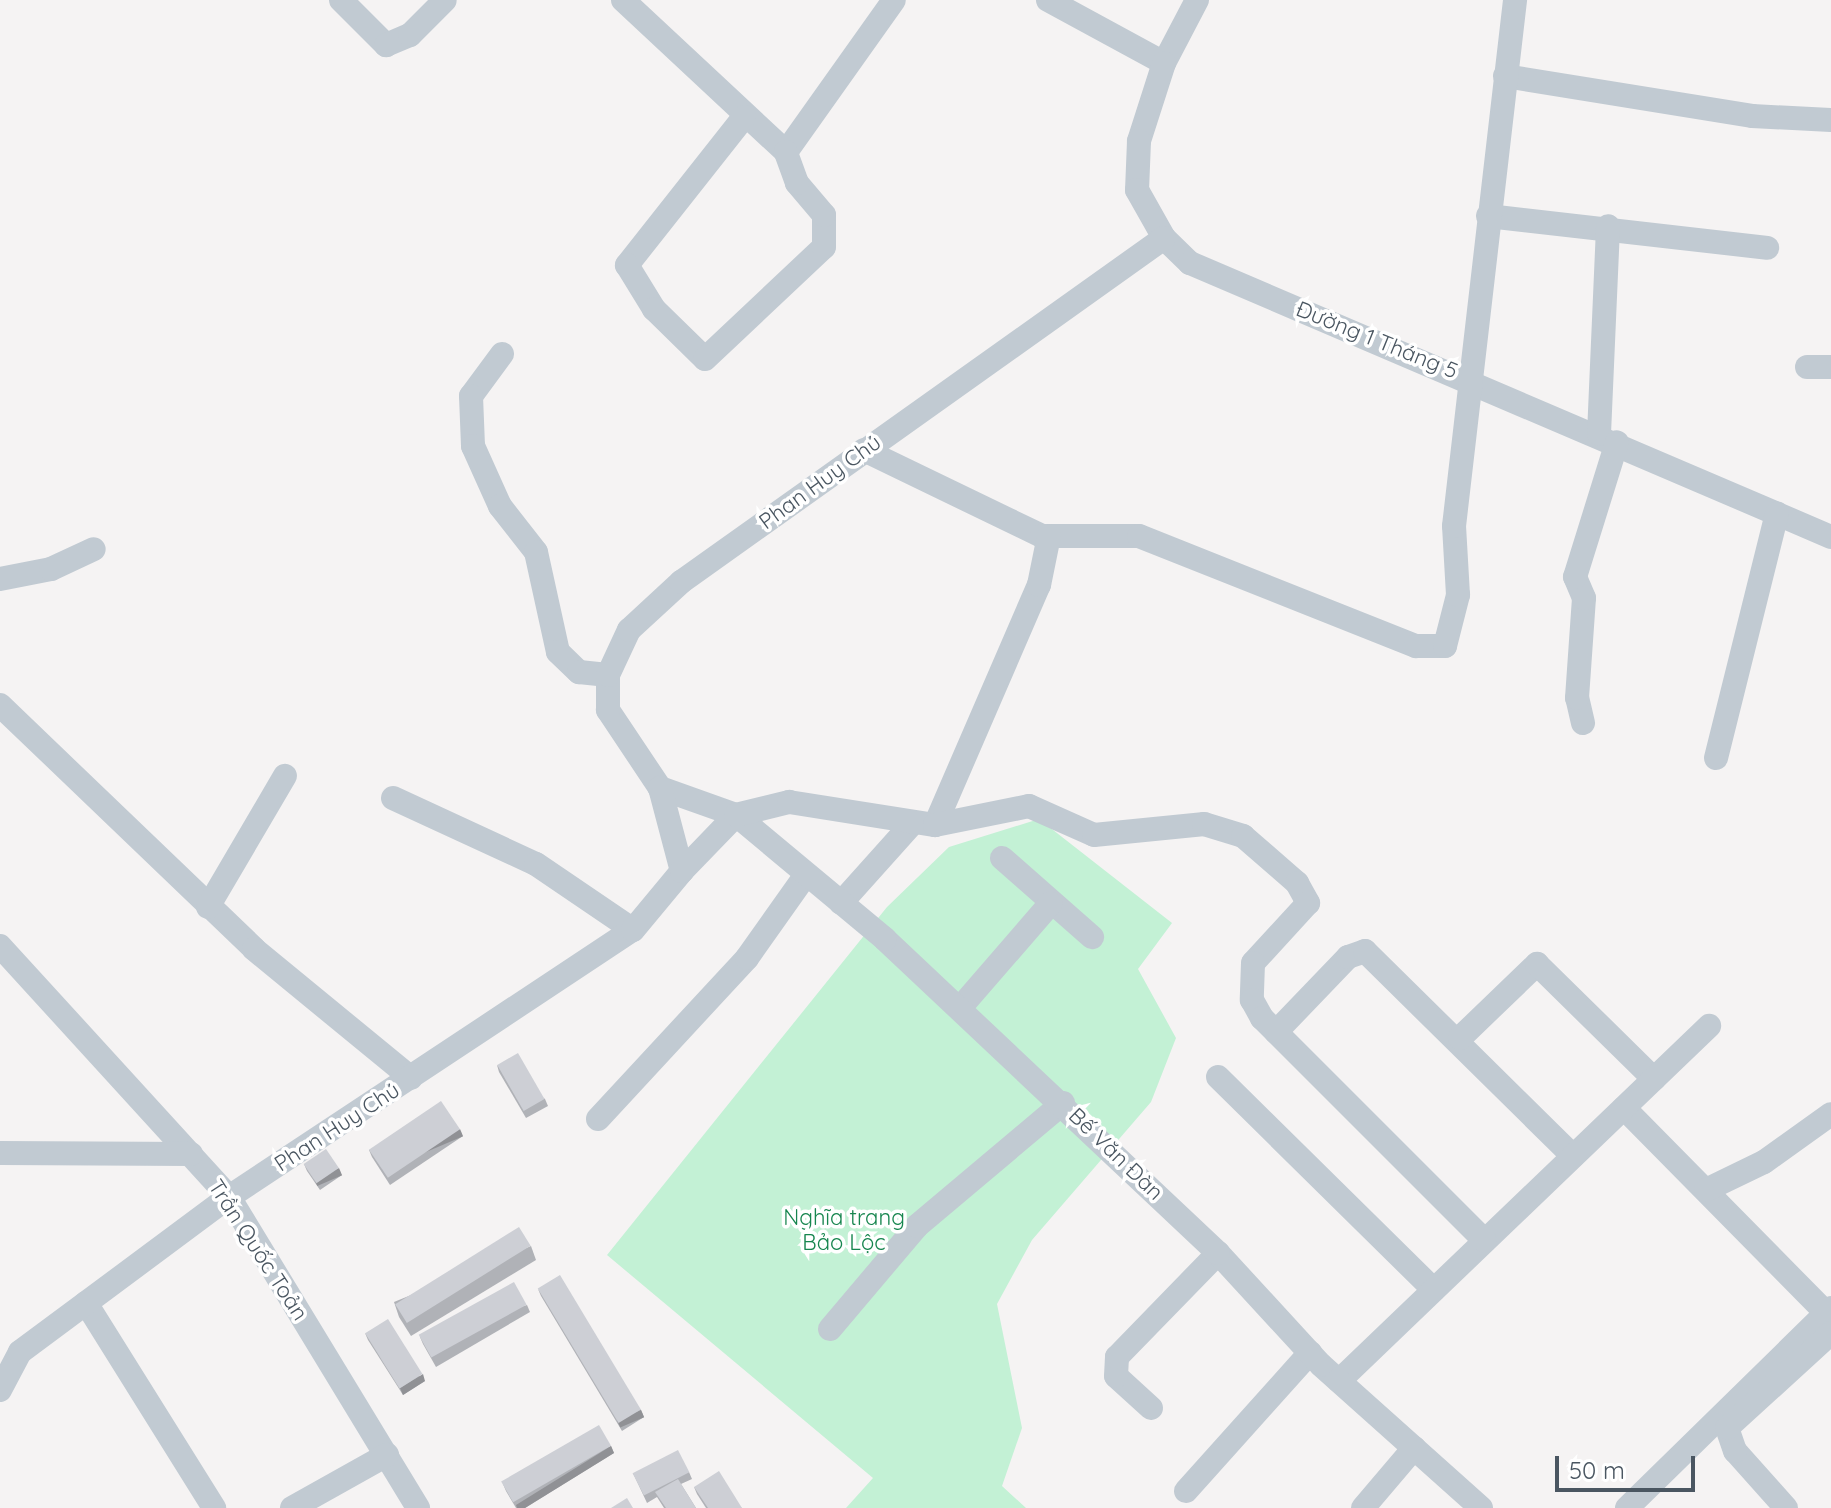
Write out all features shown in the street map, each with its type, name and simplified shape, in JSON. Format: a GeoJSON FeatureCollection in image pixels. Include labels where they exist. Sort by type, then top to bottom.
{"type":"FeatureCollection","features":[{"type":"Feature","properties":{"kind":"street"},"geometry":{"type":"LineString","coordinates":[[341,0],[386,45],[410,35],[445,0]]}},
{"type":"Feature","properties":{"kind":"street"},"geometry":{"type":"LineString","coordinates":[[623,0],[744,117],[786,152],[797,183],[824,215],[824,247],[705,359],[654,309],[627,265],[744,117]]}},
{"type":"Feature","properties":{"kind":"street"},"geometry":{"type":"LineString","coordinates":[[1048,0],[1090,10],[1164,63]]}},
{"type":"Feature","properties":{"kind":"street","name":"Đường 1 Tháng 5"},"geometry":{"type":"LineString","coordinates":[[1197,0],[1164,63],[1139,141],[1137,190],[1164,238],[1190,263],[1475,380],[1831,537]]}},
{"type":"Feature","properties":{"kind":"street"},"geometry":{"type":"LineString","coordinates":[[864,450],[1049,536],[1139,536],[1416,646],[1445,646],[1458,595],[1454,526],[1475,380],[1488,216],[1515,0]]}},
{"type":"Feature","properties":{"kind":"street"},"geometry":{"type":"LineString","coordinates":[[786,152],[886,3]]}},
{"type":"Feature","properties":{"kind":"street"},"geometry":{"type":"LineString","coordinates":[[1505,76],[1752,116],[1831,120]]}},
{"type":"Feature","properties":{"kind":"street"},"geometry":{"type":"LineString","coordinates":[[1488,216],[1608,226],[1767,248]]}},
{"type":"Feature","properties":{"kind":"street"},"geometry":{"type":"LineString","coordinates":[[1583,723],[1577,698],[1584,598],[1575,577],[1608,438],[1608,226]]}},
{"type":"Feature","properties":{"kind":"street","name":"Phan Huy Chú"},"geometry":{"type":"LineString","coordinates":[[682,871],[660,788],[608,710],[608,675],[629,630],[681,582],[1164,238]]}},
{"type":"Feature","properties":{"kind":"street"},"geometry":{"type":"LineString","coordinates":[[502,354],[471,396],[473,446],[500,506],[536,552],[558,652],[579,672],[608,675]]}},
{"type":"Feature","properties":{"kind":"street"},"geometry":{"type":"LineString","coordinates":[[1716,758],[1777,514]]}},
{"type":"Feature","properties":{"kind":"street"},"geometry":{"type":"LineString","coordinates":[[841,903],[923,825],[1039,585],[1049,536]]}},
{"type":"Feature","properties":{"kind":"street"},"geometry":{"type":"LineString","coordinates":[[0,579],[51,569],[94,549]]}},
{"type":"Feature","properties":{"kind":"street"},"geometry":{"type":"LineString","coordinates":[[0,705],[208,907],[411,1078]]}},
{"type":"Feature","properties":{"kind":"street"},"geometry":{"type":"LineString","coordinates":[[208,907],[285,776]]}},
{"type":"Feature","properties":{"kind":"street"},"geometry":{"type":"LineString","coordinates":[[660,788],[736,815],[789,802],[923,825],[1029,806],[1094,835],[1216,824],[1243,836],[1297,883],[1308,903],[1253,963],[1252,1000],[1276,1032],[1485,1241]]}},
{"type":"Feature","properties":{"kind":"street"},"geometry":{"type":"LineString","coordinates":[[393,798],[536,864],[633,930]]}},
{"type":"Feature","properties":{"kind":"street","name":"Phan Huy Chú"},"geometry":{"type":"LineString","coordinates":[[0,1390],[20,1352],[229,1197],[633,930],[682,871],[736,815]]}},
{"type":"Feature","properties":{"kind":"street","name":"Bế Văn Đàn"},"geometry":{"type":"LineString","coordinates":[[736,815],[805,876],[841,903],[1063,1103],[1218,1253],[1310,1353],[1481,1508]]}},
{"type":"Feature","properties":{"kind":"street"},"geometry":{"type":"LineString","coordinates":[[1002,858],[1050,904],[1092,937]]}},
{"type":"Feature","properties":{"kind":"street"},"geometry":{"type":"LineString","coordinates":[[598,1119],[747,958],[805,876]]}},
{"type":"Feature","properties":{"kind":"street"},"geometry":{"type":"LineString","coordinates":[[960,1008],[1050,904]]}},
{"type":"Feature","properties":{"kind":"street","name":"Trần Quốc Toản"},"geometry":{"type":"LineString","coordinates":[[0,946],[229,1197],[418,1508]]}},
{"type":"Feature","properties":{"kind":"street"},"geometry":{"type":"LineString","coordinates":[[1276,1032],[1348,957],[1365,951],[1460,1038],[1573,1156]]}},
{"type":"Feature","properties":{"kind":"street"},"geometry":{"type":"LineString","coordinates":[[1460,1038],[1537,964],[1654,1079]]}},
{"type":"Feature","properties":{"kind":"street"},"geometry":{"type":"LineString","coordinates":[[1339,1381],[1709,1026]]}},
{"type":"Feature","properties":{"kind":"street"},"geometry":{"type":"LineString","coordinates":[[1218,1077],[1434,1290]]}},
{"type":"Feature","properties":{"kind":"street"},"geometry":{"type":"LineString","coordinates":[[830,1329],[917,1226],[1063,1103]]}},
{"type":"Feature","properties":{"kind":"street"},"geometry":{"type":"LineString","coordinates":[[1624,1108],[1829,1318]]}},
{"type":"Feature","properties":{"kind":"street"},"geometry":{"type":"LineString","coordinates":[[1706,1190],[1764,1162],[1831,1114]]}},
{"type":"Feature","properties":{"kind":"street"},"geometry":{"type":"LineString","coordinates":[[0,1153],[191,1154]]}},
{"type":"Feature","properties":{"kind":"street"},"geometry":{"type":"LineString","coordinates":[[1151,1408],[1116,1376],[1117,1357],[1218,1253]]}},
{"type":"Feature","properties":{"kind":"street"},"geometry":{"type":"LineString","coordinates":[[86,1303],[214,1508]]}},
{"type":"Feature","properties":{"kind":"street"},"geometry":{"type":"LineString","coordinates":[[1627,1508],[1829,1318]]}},
{"type":"Feature","properties":{"kind":"street"},"geometry":{"type":"LineString","coordinates":[[1786,1508],[1735,1451],[1727,1428],[1829,1318]]}},
{"type":"Feature","properties":{"kind":"street"},"geometry":{"type":"LineString","coordinates":[[1186,1491],[1310,1353]]}},
{"type":"Feature","properties":{"kind":"street"},"geometry":{"type":"LineString","coordinates":[[1363,1508],[1414,1448]]}},
{"type":"Feature","properties":{"kind":"street"},"geometry":{"type":"LineString","coordinates":[[292,1508],[387,1455]]}},
{"type":"Feature","properties":{"kind":"green space","name":"Nghĩa trang Bảo Lộc"},"geometry":{"type":"Polygon","coordinates":[[[1039,819],[1172,923],[1138,969],[1176,1038],[1151,1102],[1032,1240],[997,1304],[1022,1428],[1002,1486],[1026,1508],[846,1508],[873,1478],[607,1255],[887,907],[949,847],[1039,819]]]}},
{"type":"Feature","properties":{"kind":"building"},"geometry":{"type":"Polygon","coordinates":[[[518,1053],[544,1099],[524,1111],[497,1065],[518,1053]]]}},
{"type":"Feature","properties":{"kind":"building"},"geometry":{"type":"Polygon","coordinates":[[[441,1101],[460,1129],[388,1178],[369,1150],[441,1101]]]}},
{"type":"Feature","properties":{"kind":"building"},"geometry":{"type":"Polygon","coordinates":[[[326,1149],[339,1168],[316,1183],[304,1164],[326,1149]]]}},
{"type":"Feature","properties":{"kind":"building"},"geometry":{"type":"Polygon","coordinates":[[[519,1227],[531,1246],[407,1323],[395,1304],[519,1227]]]}},
{"type":"Feature","properties":{"kind":"building"},"geometry":{"type":"Polygon","coordinates":[[[560,1275],[641,1410],[619,1423],[538,1288],[560,1275]]]}},
{"type":"Feature","properties":{"kind":"building"},"geometry":{"type":"Polygon","coordinates":[[[514,1282],[527,1305],[431,1358],[419,1335],[514,1282]]]}},
{"type":"Feature","properties":{"kind":"building"},"geometry":{"type":"Polygon","coordinates":[[[388,1319],[422,1374],[400,1388],[365,1333],[388,1319]]]}},
{"type":"Feature","properties":{"kind":"building"},"geometry":{"type":"Polygon","coordinates":[[[599,1425],[611,1446],[513,1502],[501,1482],[599,1425]]]}},
{"type":"Feature","properties":{"kind":"building"},"geometry":{"type":"Polygon","coordinates":[[[678,1450],[689,1472],[644,1495],[633,1473],[678,1450]]]}},
{"type":"Feature","properties":{"kind":"building"},"geometry":{"type":"Polygon","coordinates":[[[719,1471],[742,1508],[708,1508],[694,1487],[719,1471]]]}},
{"type":"Feature","properties":{"kind":"building"},"geometry":{"type":"Polygon","coordinates":[[[678,1479],[696,1508],[666,1508],[655,1492],[678,1479]]]}},
{"type":"Feature","properties":{"kind":"building"},"geometry":{"type":"Polygon","coordinates":[[[627,1498],[633,1508],[611,1508],[627,1498]]]}}]}
